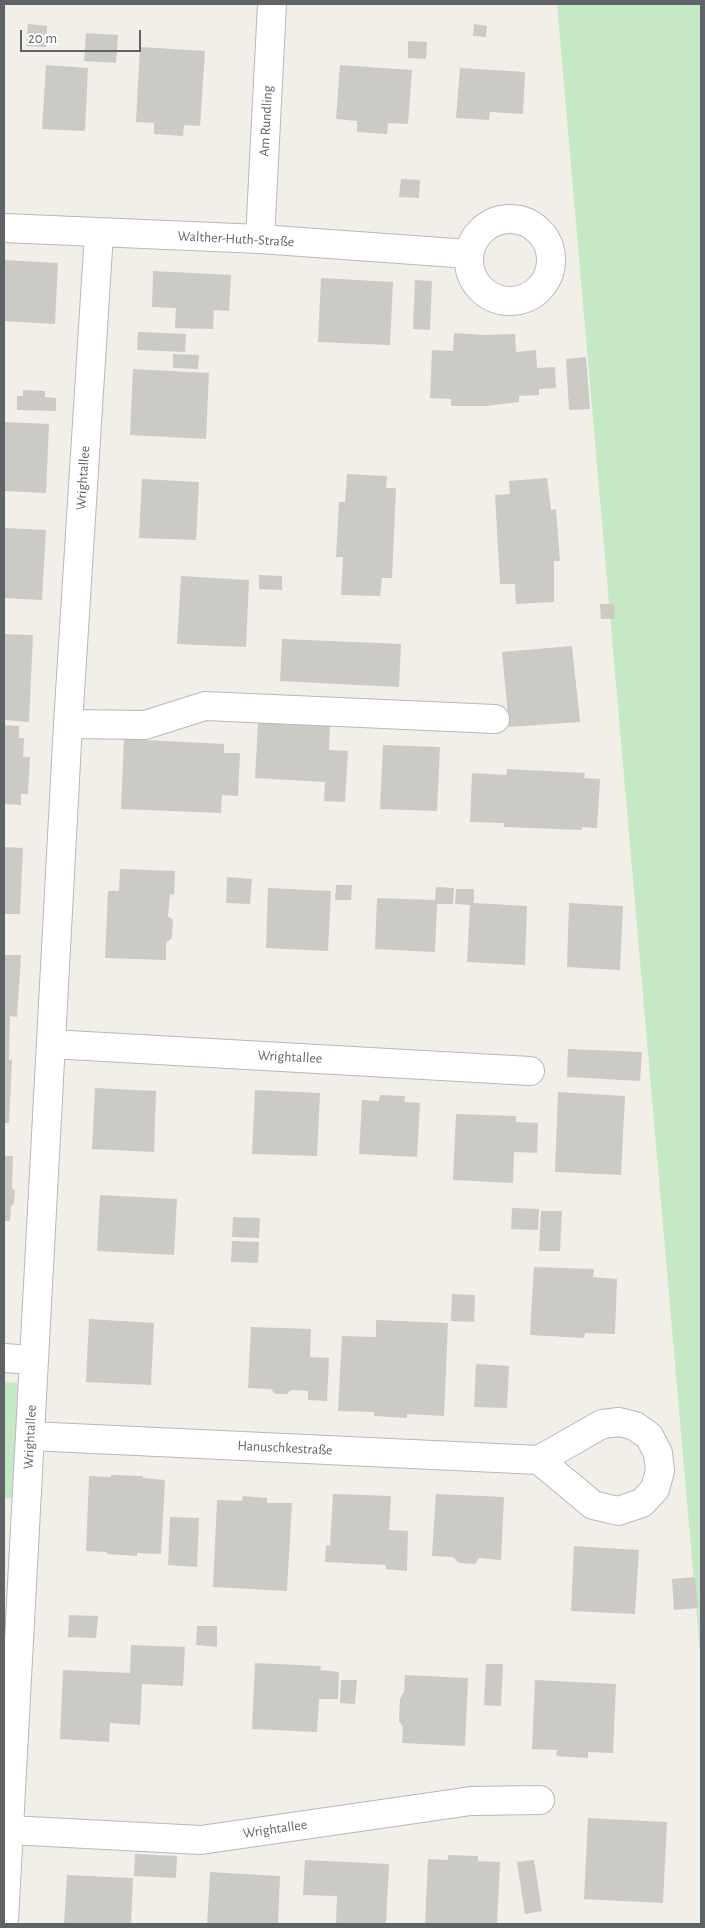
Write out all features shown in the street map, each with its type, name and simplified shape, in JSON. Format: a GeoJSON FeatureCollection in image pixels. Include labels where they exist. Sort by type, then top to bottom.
{"type":"FeatureCollection","features":[{"type":"Feature","properties":{"kind":"street","name":"Am Rundling"},"geometry":{"type":"LineString","coordinates":[[260,239],[272,4]]}},
{"type":"Feature","properties":{"kind":"street","name":"Walther-Huth-Straße"},"geometry":{"type":"LineString","coordinates":[[4,228],[260,239],[469,254]]}},
{"type":"Feature","properties":{"kind":"street","name":"Wrightallee"},"geometry":{"type":"LineString","coordinates":[[4,1921],[68,724],[99,233]]}},
{"type":"Feature","properties":{"kind":"street"},"geometry":{"type":"LineString","coordinates":[[68,724],[145,725],[205,706],[494,719]]}},
{"type":"Feature","properties":{"kind":"street","name":"Wrightallee"},"geometry":{"type":"LineString","coordinates":[[51,1044],[530,1071]]}},
{"type":"Feature","properties":{"kind":"street"},"geometry":{"type":"LineString","coordinates":[[4,1358],[34,1360]]}},
{"type":"Feature","properties":{"kind":"street","name":"Hanuschkestraße"},"geometry":{"type":"LineString","coordinates":[[30,1436],[539,1460]]}},
{"type":"Feature","properties":{"kind":"street","name":"Wrightallee"},"geometry":{"type":"LineString","coordinates":[[9,1830],[201,1840],[471,1801],[540,1800]]}},
{"type":"Feature","properties":{"kind":"green space"},"geometry":{"type":"Polygon","coordinates":[[[557,4],[701,4],[701,1663],[557,4]]]}},
{"type":"Feature","properties":{"kind":"green space"},"geometry":{"type":"Polygon","coordinates":[[[4,1382],[17,1383],[15,1498],[4,1498],[4,1382]]]}},
{"type":"Feature","properties":{"kind":"building"},"geometry":{"type":"Polygon","coordinates":[[[28,24],[47,26],[46,47],[26,46],[28,24]]]}},
{"type":"Feature","properties":{"kind":"building"},"geometry":{"type":"Polygon","coordinates":[[[474,24],[487,26],[486,37],[473,36],[474,24]]]}},
{"type":"Feature","properties":{"kind":"building"},"geometry":{"type":"Polygon","coordinates":[[[86,33],[118,35],[116,63],[84,61],[86,33]]]}},
{"type":"Feature","properties":{"kind":"building"},"geometry":{"type":"Polygon","coordinates":[[[408,41],[427,42],[426,59],[408,58],[408,41]]]}},
{"type":"Feature","properties":{"kind":"building"},"geometry":{"type":"Polygon","coordinates":[[[140,47],[205,51],[200,126],[184,125],[183,136],[154,134],[154,123],[136,122],[140,47]]]}},
{"type":"Feature","properties":{"kind":"building"},"geometry":{"type":"Polygon","coordinates":[[[46,65],[88,68],[85,131],[42,129],[46,65]]]}},
{"type":"Feature","properties":{"kind":"building"},"geometry":{"type":"Polygon","coordinates":[[[340,65],[412,70],[408,124],[388,123],[387,134],[357,132],[357,121],[336,119],[340,65]]]}},
{"type":"Feature","properties":{"kind":"building"},"geometry":{"type":"Polygon","coordinates":[[[460,68],[525,72],[523,114],[490,112],[489,120],[456,118],[460,68]]]}},
{"type":"Feature","properties":{"kind":"building"},"geometry":{"type":"Polygon","coordinates":[[[401,179],[420,180],[419,198],[399,197],[401,179]]]}},
{"type":"Feature","properties":{"kind":"building"},"geometry":{"type":"Polygon","coordinates":[[[4,260],[58,263],[55,324],[4,321],[4,260]]]}},
{"type":"Feature","properties":{"kind":"building"},"geometry":{"type":"Polygon","coordinates":[[[153,271],[231,275],[229,311],[214,310],[213,329],[175,328],[176,308],[152,307],[153,271]]]}},
{"type":"Feature","properties":{"kind":"building"},"geometry":{"type":"Polygon","coordinates":[[[321,278],[393,282],[390,345],[318,342],[321,278]]]}},
{"type":"Feature","properties":{"kind":"building"},"geometry":{"type":"Polygon","coordinates":[[[415,280],[432,281],[430,330],[413,329],[415,280]]]}},
{"type":"Feature","properties":{"kind":"building"},"geometry":{"type":"Polygon","coordinates":[[[138,332],[186,334],[185,352],[137,350],[138,332]]]}},
{"type":"Feature","properties":{"kind":"building"},"geometry":{"type":"Polygon","coordinates":[[[454,333],[515,334],[516,352],[536,350],[537,368],[555,367],[556,388],[539,389],[539,395],[519,396],[519,402],[486,406],[451,406],[451,399],[430,398],[432,350],[453,351],[454,333]]]}},
{"type":"Feature","properties":{"kind":"building"},"geometry":{"type":"Polygon","coordinates":[[[173,354],[199,355],[198,369],[173,368],[173,354]]]}},
{"type":"Feature","properties":{"kind":"building"},"geometry":{"type":"Polygon","coordinates":[[[586,357],[590,409],[569,410],[566,359],[586,357]]]}},
{"type":"Feature","properties":{"kind":"building"},"geometry":{"type":"Polygon","coordinates":[[[133,369],[209,373],[206,439],[130,435],[133,369]]]}},
{"type":"Feature","properties":{"kind":"building"},"geometry":{"type":"Polygon","coordinates":[[[23,390],[45,391],[45,397],[56,398],[56,411],[17,410],[17,396],[23,396],[23,390]]]}},
{"type":"Feature","properties":{"kind":"building"},"geometry":{"type":"Polygon","coordinates":[[[4,422],[49,424],[46,493],[4,491],[4,422]]]}},
{"type":"Feature","properties":{"kind":"building"},"geometry":{"type":"Polygon","coordinates":[[[347,474],[387,476],[386,488],[396,488],[392,578],[382,578],[380,596],[341,595],[343,557],[336,557],[339,502],[345,502],[347,474]]]}},
{"type":"Feature","properties":{"kind":"building"},"geometry":{"type":"Polygon","coordinates":[[[547,478],[551,510],[556,509],[560,561],[554,561],[554,602],[516,604],[515,584],[500,584],[495,495],[510,494],[509,481],[547,478]]]}},
{"type":"Feature","properties":{"kind":"building"},"geometry":{"type":"Polygon","coordinates":[[[142,479],[199,482],[196,540],[139,538],[142,479]]]}},
{"type":"Feature","properties":{"kind":"building"},"geometry":{"type":"Polygon","coordinates":[[[4,528],[46,530],[42,600],[4,598],[4,528]]]}},
{"type":"Feature","properties":{"kind":"building"},"geometry":{"type":"Polygon","coordinates":[[[259,575],[282,576],[282,590],[259,589],[259,575]]]}},
{"type":"Feature","properties":{"kind":"building"},"geometry":{"type":"Polygon","coordinates":[[[181,576],[249,580],[246,647],[177,644],[181,576]]]}},
{"type":"Feature","properties":{"kind":"building"},"geometry":{"type":"Polygon","coordinates":[[[600,604],[614,604],[615,619],[601,619],[600,604]]]}},
{"type":"Feature","properties":{"kind":"building"},"geometry":{"type":"Polygon","coordinates":[[[4,634],[33,635],[29,722],[4,720],[4,634]]]}},
{"type":"Feature","properties":{"kind":"building"},"geometry":{"type":"Polygon","coordinates":[[[282,639],[401,644],[399,687],[280,681],[282,639]]]}},
{"type":"Feature","properties":{"kind":"building"},"geometry":{"type":"Polygon","coordinates":[[[572,646],[580,722],[509,727],[502,652],[572,646]]]}},
{"type":"Feature","properties":{"kind":"building"},"geometry":{"type":"Polygon","coordinates":[[[258,723],[330,726],[329,750],[348,751],[345,802],[324,801],[325,782],[255,778],[258,723]]]}},
{"type":"Feature","properties":{"kind":"building"},"geometry":{"type":"Polygon","coordinates":[[[4,725],[19,726],[19,738],[24,738],[23,757],[30,757],[28,794],[21,794],[21,805],[4,804],[4,725]]]}},
{"type":"Feature","properties":{"kind":"building"},"geometry":{"type":"Polygon","coordinates":[[[124,739],[224,744],[224,753],[240,753],[238,796],[222,795],[221,813],[121,809],[124,739]]]}},
{"type":"Feature","properties":{"kind":"building"},"geometry":{"type":"Polygon","coordinates":[[[383,745],[440,747],[437,811],[380,809],[383,745]]]}},
{"type":"Feature","properties":{"kind":"building"},"geometry":{"type":"Polygon","coordinates":[[[507,769],[585,773],[584,778],[600,779],[597,828],[582,827],[582,830],[504,827],[504,823],[470,822],[472,773],[506,775],[507,769]]]}},
{"type":"Feature","properties":{"kind":"building"},"geometry":{"type":"Polygon","coordinates":[[[4,847],[23,848],[20,914],[4,914],[4,847]]]}},
{"type":"Feature","properties":{"kind":"building"},"geometry":{"type":"Polygon","coordinates":[[[120,869],[175,871],[174,895],[170,894],[168,916],[173,920],[172,938],[166,943],[166,960],[105,958],[108,891],[119,891],[120,869]]]}},
{"type":"Feature","properties":{"kind":"building"},"geometry":{"type":"Polygon","coordinates":[[[227,877],[252,879],[250,904],[226,903],[227,877]]]}},
{"type":"Feature","properties":{"kind":"building"},"geometry":{"type":"Polygon","coordinates":[[[336,885],[352,885],[351,900],[335,900],[336,885]]]}},
{"type":"Feature","properties":{"kind":"building"},"geometry":{"type":"Polygon","coordinates":[[[436,887],[454,888],[453,904],[437,904],[435,952],[375,949],[377,898],[435,900],[436,887]]]}},
{"type":"Feature","properties":{"kind":"building"},"geometry":{"type":"Polygon","coordinates":[[[268,888],[331,891],[328,951],[266,948],[268,888]]]}},
{"type":"Feature","properties":{"kind":"building"},"geometry":{"type":"Polygon","coordinates":[[[456,889],[474,889],[474,903],[527,906],[525,965],[467,962],[470,905],[455,904],[456,889]]]}},
{"type":"Feature","properties":{"kind":"building"},"geometry":{"type":"Polygon","coordinates":[[[569,903],[623,906],[620,970],[567,967],[569,903]]]}},
{"type":"Feature","properties":{"kind":"building"},"geometry":{"type":"Polygon","coordinates":[[[4,955],[21,955],[17,1017],[10,1016],[9,1060],[12,1060],[9,1123],[4,1123],[4,955]]]}},
{"type":"Feature","properties":{"kind":"building"},"geometry":{"type":"Polygon","coordinates":[[[568,1049],[642,1052],[640,1081],[567,1077],[568,1049]]]}},
{"type":"Feature","properties":{"kind":"building"},"geometry":{"type":"Polygon","coordinates":[[[95,1088],[156,1091],[154,1152],[92,1149],[95,1088]]]}},
{"type":"Feature","properties":{"kind":"building"},"geometry":{"type":"Polygon","coordinates":[[[255,1090],[320,1093],[317,1156],[252,1154],[255,1090]]]}},
{"type":"Feature","properties":{"kind":"building"},"geometry":{"type":"Polygon","coordinates":[[[558,1092],[625,1096],[621,1175],[555,1172],[558,1092]]]}},
{"type":"Feature","properties":{"kind":"building"},"geometry":{"type":"Polygon","coordinates":[[[380,1095],[405,1096],[404,1102],[420,1103],[417,1157],[359,1154],[362,1100],[379,1101],[380,1095]]]}},
{"type":"Feature","properties":{"kind":"building"},"geometry":{"type":"Polygon","coordinates":[[[456,1114],[516,1116],[516,1122],[538,1123],[537,1153],[514,1152],[513,1183],[453,1180],[456,1114]]]}},
{"type":"Feature","properties":{"kind":"building"},"geometry":{"type":"Polygon","coordinates":[[[4,1156],[13,1156],[12,1188],[15,1191],[10,1221],[4,1221],[4,1156]]]}},
{"type":"Feature","properties":{"kind":"building"},"geometry":{"type":"Polygon","coordinates":[[[100,1195],[177,1199],[174,1255],[97,1251],[100,1195]]]}},
{"type":"Feature","properties":{"kind":"building"},"geometry":{"type":"Polygon","coordinates":[[[512,1208],[539,1209],[538,1230],[511,1229],[512,1208]]]}},
{"type":"Feature","properties":{"kind":"building"},"geometry":{"type":"Polygon","coordinates":[[[541,1211],[562,1211],[560,1251],[539,1251],[541,1211]]]}},
{"type":"Feature","properties":{"kind":"building"},"geometry":{"type":"Polygon","coordinates":[[[233,1217],[260,1218],[259,1238],[232,1237],[233,1217]]]}},
{"type":"Feature","properties":{"kind":"building"},"geometry":{"type":"Polygon","coordinates":[[[232,1241],[259,1242],[258,1263],[231,1262],[232,1241]]]}},
{"type":"Feature","properties":{"kind":"building"},"geometry":{"type":"Polygon","coordinates":[[[534,1267],[594,1269],[593,1277],[617,1279],[615,1334],[585,1333],[584,1338],[530,1335],[534,1267]]]}},
{"type":"Feature","properties":{"kind":"building"},"geometry":{"type":"Polygon","coordinates":[[[452,1294],[475,1295],[474,1322],[451,1321],[452,1294]]]}},
{"type":"Feature","properties":{"kind":"building"},"geometry":{"type":"Polygon","coordinates":[[[89,1319],[154,1323],[151,1385],[86,1382],[89,1319]]]}},
{"type":"Feature","properties":{"kind":"building"},"geometry":{"type":"Polygon","coordinates":[[[376,1320],[448,1323],[444,1416],[407,1414],[407,1418],[374,1416],[374,1412],[338,1411],[342,1336],[376,1337],[376,1320]]]}},
{"type":"Feature","properties":{"kind":"building"},"geometry":{"type":"Polygon","coordinates":[[[251,1327],[311,1329],[310,1357],[329,1358],[327,1401],[308,1400],[308,1391],[291,1390],[287,1394],[275,1394],[271,1389],[248,1388],[251,1327]]]}},
{"type":"Feature","properties":{"kind":"building"},"geometry":{"type":"Polygon","coordinates":[[[476,1364],[509,1366],[507,1408],[474,1407],[476,1364]]]}},
{"type":"Feature","properties":{"kind":"building"},"geometry":{"type":"Polygon","coordinates":[[[111,1475],[143,1476],[143,1478],[165,1480],[161,1554],[137,1553],[137,1556],[86,1551],[89,1476],[111,1477],[111,1475]]]}},
{"type":"Feature","properties":{"kind":"building"},"geometry":{"type":"Polygon","coordinates":[[[333,1494],[391,1496],[389,1530],[408,1531],[407,1571],[386,1569],[386,1565],[325,1562],[326,1545],[330,1546],[333,1494]]]}},
{"type":"Feature","properties":{"kind":"building"},"geometry":{"type":"Polygon","coordinates":[[[436,1494],[504,1497],[501,1560],[479,1558],[475,1564],[459,1563],[453,1557],[432,1556],[436,1494]]]}},
{"type":"Feature","properties":{"kind":"building"},"geometry":{"type":"Polygon","coordinates":[[[243,1496],[267,1498],[267,1503],[292,1503],[287,1591],[213,1587],[217,1500],[242,1501],[243,1496]]]}},
{"type":"Feature","properties":{"kind":"building"},"geometry":{"type":"Polygon","coordinates":[[[170,1517],[199,1518],[197,1567],[168,1565],[170,1517]]]}},
{"type":"Feature","properties":{"kind":"building"},"geometry":{"type":"Polygon","coordinates":[[[574,1546],[639,1550],[635,1614],[571,1611],[574,1546]]]}},
{"type":"Feature","properties":{"kind":"building"},"geometry":{"type":"Polygon","coordinates":[[[695,1577],[698,1608],[674,1610],[672,1579],[695,1577]]]}},
{"type":"Feature","properties":{"kind":"building"},"geometry":{"type":"Polygon","coordinates":[[[69,1615],[98,1616],[96,1638],[68,1637],[69,1615]]]}},
{"type":"Feature","properties":{"kind":"building"},"geometry":{"type":"Polygon","coordinates":[[[197,1626],[217,1626],[217,1647],[196,1645],[197,1626]]]}},
{"type":"Feature","properties":{"kind":"building"},"geometry":{"type":"Polygon","coordinates":[[[131,1645],[185,1647],[183,1686],[142,1684],[140,1725],[110,1723],[109,1742],[60,1739],[63,1670],[130,1673],[131,1645]]]}},
{"type":"Feature","properties":{"kind":"building"},"geometry":{"type":"Polygon","coordinates":[[[255,1663],[321,1666],[320,1670],[339,1672],[338,1699],[319,1699],[317,1732],[252,1729],[255,1663]]]}},
{"type":"Feature","properties":{"kind":"building"},"geometry":{"type":"Polygon","coordinates":[[[486,1664],[503,1664],[501,1706],[484,1705],[486,1664]]]}},
{"type":"Feature","properties":{"kind":"building"},"geometry":{"type":"Polygon","coordinates":[[[405,1675],[468,1678],[465,1746],[402,1743],[403,1727],[399,1721],[400,1699],[404,1692],[405,1675]]]}},
{"type":"Feature","properties":{"kind":"building"},"geometry":{"type":"Polygon","coordinates":[[[341,1680],[357,1680],[355,1704],[340,1703],[341,1680]]]}},
{"type":"Feature","properties":{"kind":"building"},"geometry":{"type":"Polygon","coordinates":[[[535,1680],[616,1684],[613,1753],[588,1752],[588,1758],[556,1756],[557,1750],[532,1749],[535,1680]]]}},
{"type":"Feature","properties":{"kind":"building"},"geometry":{"type":"Polygon","coordinates":[[[588,1818],[667,1822],[663,1903],[584,1899],[588,1818]]]}},
{"type":"Feature","properties":{"kind":"building"},"geometry":{"type":"Polygon","coordinates":[[[135,1854],[177,1856],[176,1878],[134,1876],[135,1854]]]}},
{"type":"Feature","properties":{"kind":"building"},"geometry":{"type":"Polygon","coordinates":[[[448,1855],[478,1856],[478,1861],[500,1862],[497,1924],[425,1924],[428,1859],[448,1860],[448,1855]]]}},
{"type":"Feature","properties":{"kind":"building"},"geometry":{"type":"Polygon","coordinates":[[[305,1860],[389,1864],[386,1924],[336,1924],[337,1896],[303,1895],[305,1860]]]}},
{"type":"Feature","properties":{"kind":"building"},"geometry":{"type":"Polygon","coordinates":[[[534,1860],[542,1911],[525,1914],[517,1862],[534,1860]]]}},
{"type":"Feature","properties":{"kind":"building"},"geometry":{"type":"Polygon","coordinates":[[[210,1872],[280,1876],[278,1924],[207,1924],[210,1872]]]}},
{"type":"Feature","properties":{"kind":"building"},"geometry":{"type":"Polygon","coordinates":[[[67,1875],[133,1878],[131,1924],[64,1924],[67,1875]]]}}]}
